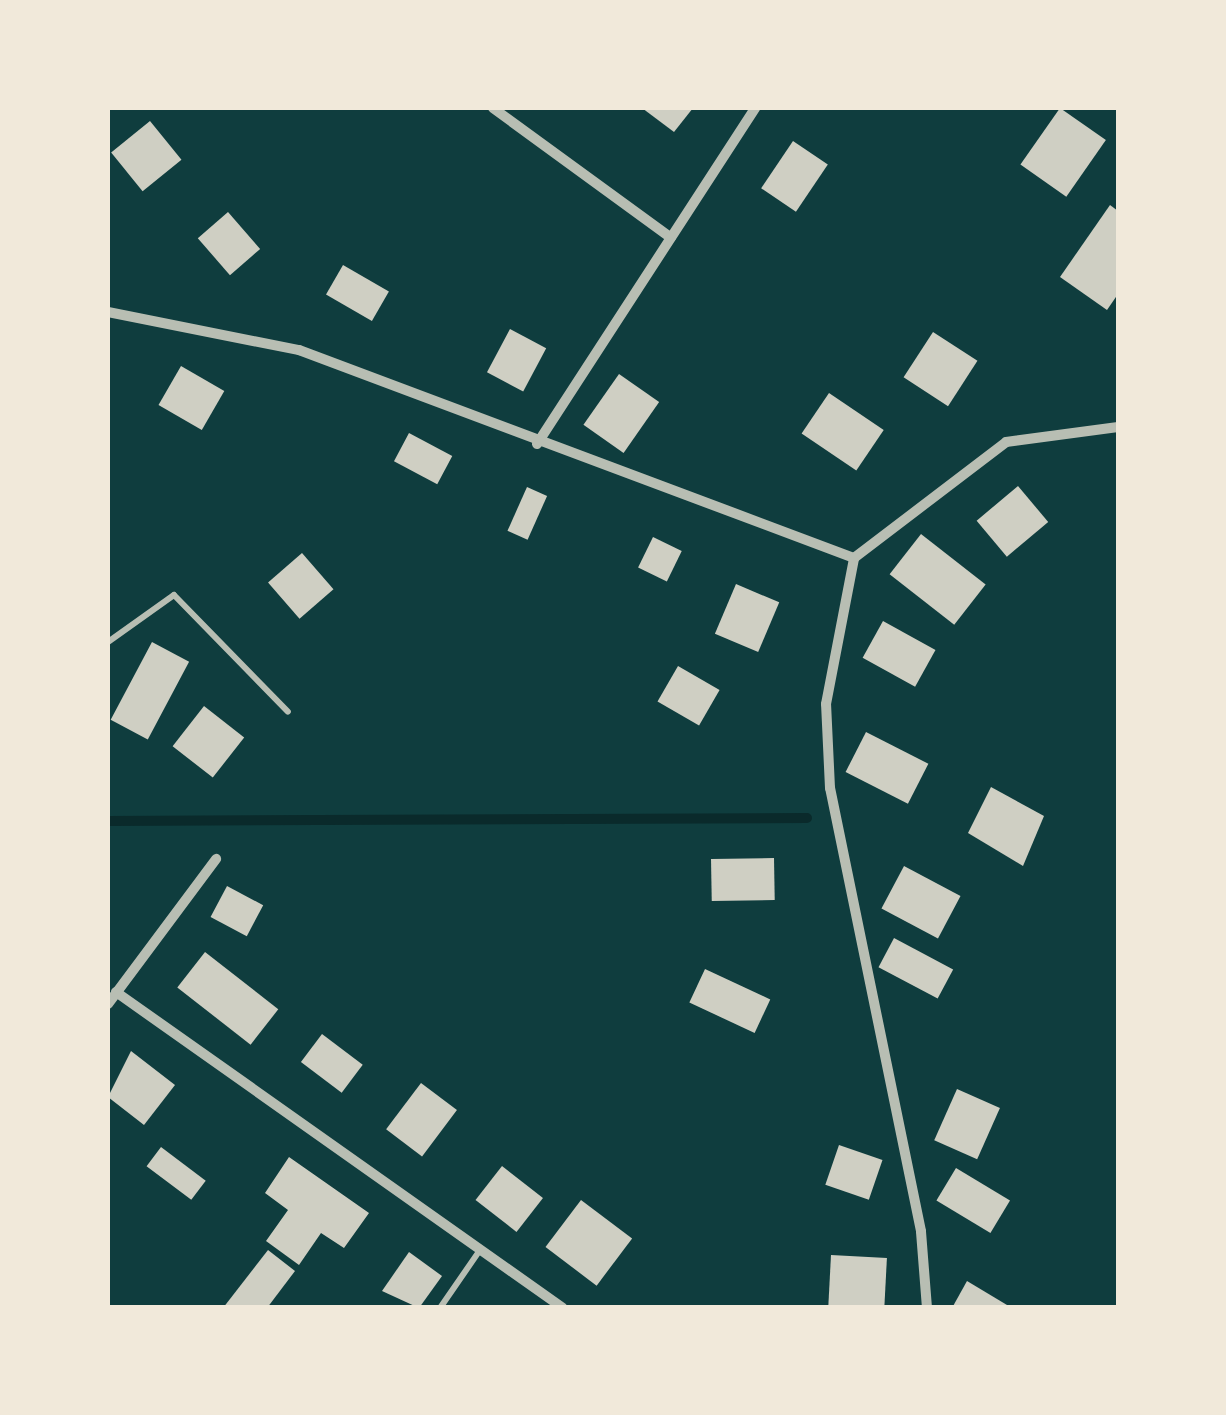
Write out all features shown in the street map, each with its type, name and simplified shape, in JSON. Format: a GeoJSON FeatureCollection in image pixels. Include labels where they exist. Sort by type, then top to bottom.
{"type":"FeatureCollection","features":[{"type":"Feature","properties":{"kind":"street"},"geometry":{"type":"LineString","coordinates":[[493,108],[670,238]]}},
{"type":"Feature","properties":{"kind":"street"},"geometry":{"type":"LineString","coordinates":[[537,444],[755,108]]}},
{"type":"Feature","properties":{"kind":"street"},"geometry":{"type":"LineString","coordinates":[[108,312],[300,350],[537,444],[854,558]]}},
{"type":"Feature","properties":{"kind":"street"},"geometry":{"type":"LineString","coordinates":[[927,1308],[920,1230],[830,788],[826,704],[854,558],[1006,442],[1118,428]]}},
{"type":"Feature","properties":{"kind":"street"},"geometry":{"type":"LineString","coordinates":[[108,1004],[216,859]]}},
{"type":"Feature","properties":{"kind":"street"},"geometry":{"type":"LineString","coordinates":[[116,992],[563,1308]]}},
{"type":"Feature","properties":{"kind":"lane"},"geometry":{"type":"LineString","coordinates":[[108,642],[174,596],[288,712]]}},
{"type":"Feature","properties":{"kind":"lane"},"geometry":{"type":"LineString","coordinates":[[440,1308],[480,1249]]}},
{"type":"Feature","properties":{"kind":"building"},"geometry":{"type":"Polygon","coordinates":[[[642,108],[693,108],[674,132],[642,108]]]}},
{"type":"Feature","properties":{"kind":"building"},"geometry":{"type":"Polygon","coordinates":[[[1060,108],[1106,140],[1066,197],[1020,165],[1060,108]]]}},
{"type":"Feature","properties":{"kind":"building"},"geometry":{"type":"Polygon","coordinates":[[[150,121],[181,160],[143,191],[111,152],[150,121]]]}},
{"type":"Feature","properties":{"kind":"building"},"geometry":{"type":"Polygon","coordinates":[[[793,141],[828,164],[796,212],[761,188],[793,141]]]}},
{"type":"Feature","properties":{"kind":"building"},"geometry":{"type":"Polygon","coordinates":[[[1110,205],[1118,211],[1118,294],[1107,310],[1060,277],[1110,205]]]}},
{"type":"Feature","properties":{"kind":"building"},"geometry":{"type":"Polygon","coordinates":[[[228,212],[260,249],[230,275],[198,238],[228,212]]]}},
{"type":"Feature","properties":{"kind":"building"},"geometry":{"type":"Polygon","coordinates":[[[343,265],[389,292],[372,321],[326,294],[343,265]]]}},
{"type":"Feature","properties":{"kind":"building"},"geometry":{"type":"Polygon","coordinates":[[[510,329],[546,348],[523,392],[487,372],[510,329]]]}},
{"type":"Feature","properties":{"kind":"building"},"geometry":{"type":"Polygon","coordinates":[[[933,332],[977,361],[948,406],[904,377],[933,332]]]}},
{"type":"Feature","properties":{"kind":"building"},"geometry":{"type":"Polygon","coordinates":[[[181,366],[224,391],[202,430],[158,405],[181,366]]]}},
{"type":"Feature","properties":{"kind":"building"},"geometry":{"type":"Polygon","coordinates":[[[619,374],[659,402],[624,453],[583,425],[619,374]]]}},
{"type":"Feature","properties":{"kind":"building"},"geometry":{"type":"Polygon","coordinates":[[[829,393],[884,430],[856,471],[802,434],[829,393]]]}},
{"type":"Feature","properties":{"kind":"building"},"geometry":{"type":"Polygon","coordinates":[[[409,433],[452,456],[437,484],[394,461],[409,433]]]}},
{"type":"Feature","properties":{"kind":"building"},"geometry":{"type":"Polygon","coordinates":[[[1018,486],[1048,522],[1007,557],[977,521],[1018,486]]]}},
{"type":"Feature","properties":{"kind":"building"},"geometry":{"type":"Polygon","coordinates":[[[527,487],[547,496],[528,540],[507,531],[527,487]]]}},
{"type":"Feature","properties":{"kind":"building"},"geometry":{"type":"Polygon","coordinates":[[[921,534],[986,584],[954,625],[890,574],[921,534]]]}},
{"type":"Feature","properties":{"kind":"building"},"geometry":{"type":"Polygon","coordinates":[[[653,537],[682,551],[667,582],[638,568],[653,537]]]}},
{"type":"Feature","properties":{"kind":"building"},"geometry":{"type":"Polygon","coordinates":[[[302,553],[333,589],[300,619],[268,583],[302,553]]]}},
{"type":"Feature","properties":{"kind":"building"},"geometry":{"type":"Polygon","coordinates":[[[736,584],[779,602],[758,652],[715,634],[736,584]]]}},
{"type":"Feature","properties":{"kind":"building"},"geometry":{"type":"Polygon","coordinates":[[[883,621],[935,650],[915,687],[863,658],[883,621]]]}},
{"type":"Feature","properties":{"kind":"building"},"geometry":{"type":"Polygon","coordinates":[[[152,642],[189,662],[148,739],[111,720],[152,642]]]}},
{"type":"Feature","properties":{"kind":"building"},"geometry":{"type":"Polygon","coordinates":[[[678,666],[720,690],[699,726],[658,702],[678,666]]]}},
{"type":"Feature","properties":{"kind":"building"},"geometry":{"type":"Polygon","coordinates":[[[204,706],[244,737],[213,778],[173,746],[204,706]]]}},
{"type":"Feature","properties":{"kind":"building"},"geometry":{"type":"Polygon","coordinates":[[[866,732],[928,764],[908,804],[846,772],[866,732]]]}},
{"type":"Feature","properties":{"kind":"building"},"geometry":{"type":"Polygon","coordinates":[[[991,787],[1044,816],[1023,866],[968,833],[991,787]]]}},
{"type":"Feature","properties":{"kind":"building"},"geometry":{"type":"Polygon","coordinates":[[[774,858],[775,900],[712,901],[711,859],[774,858]]]}},
{"type":"Feature","properties":{"kind":"building"},"geometry":{"type":"Polygon","coordinates":[[[904,866],[961,896],[938,938],[881,908],[904,866]]]}},
{"type":"Feature","properties":{"kind":"building"},"geometry":{"type":"Polygon","coordinates":[[[227,886],[263,905],[247,936],[211,917],[227,886]]]}},
{"type":"Feature","properties":{"kind":"building"},"geometry":{"type":"Polygon","coordinates":[[[894,938],[953,969],[938,999],[879,967],[894,938]]]}},
{"type":"Feature","properties":{"kind":"building"},"geometry":{"type":"Polygon","coordinates":[[[205,952],[278,1009],[251,1045],[177,987],[205,952]]]}},
{"type":"Feature","properties":{"kind":"building"},"geometry":{"type":"Polygon","coordinates":[[[705,969],[770,999],[755,1033],[689,1003],[705,969]]]}},
{"type":"Feature","properties":{"kind":"building"},"geometry":{"type":"Polygon","coordinates":[[[322,1034],[363,1065],[342,1093],[301,1062],[322,1034]]]}},
{"type":"Feature","properties":{"kind":"building"},"geometry":{"type":"Polygon","coordinates":[[[131,1051],[175,1085],[144,1125],[108,1097],[131,1051]]]}},
{"type":"Feature","properties":{"kind":"building"},"geometry":{"type":"Polygon","coordinates":[[[421,1083],[457,1110],[422,1156],[386,1129],[421,1083]]]}},
{"type":"Feature","properties":{"kind":"building"},"geometry":{"type":"Polygon","coordinates":[[[957,1089],[1000,1108],[977,1159],[934,1140],[957,1089]]]}},
{"type":"Feature","properties":{"kind":"building"},"geometry":{"type":"Polygon","coordinates":[[[839,1145],[882,1160],[869,1200],[825,1185],[839,1145]]]}},
{"type":"Feature","properties":{"kind":"building"},"geometry":{"type":"Polygon","coordinates":[[[161,1147],[206,1181],[191,1200],[147,1166],[161,1147]]]}},
{"type":"Feature","properties":{"kind":"building"},"geometry":{"type":"Polygon","coordinates":[[[289,1157],[369,1213],[344,1248],[321,1233],[299,1265],[266,1241],[288,1210],[265,1193],[289,1157]]]}},
{"type":"Feature","properties":{"kind":"building"},"geometry":{"type":"Polygon","coordinates":[[[502,1166],[543,1198],[517,1232],[476,1200],[502,1166]]]}},
{"type":"Feature","properties":{"kind":"building"},"geometry":{"type":"Polygon","coordinates":[[[956,1168],[1010,1200],[990,1233],[936,1201],[956,1168]]]}},
{"type":"Feature","properties":{"kind":"building"},"geometry":{"type":"Polygon","coordinates":[[[581,1200],[632,1239],[597,1286],[545,1247],[581,1200]]]}},
{"type":"Feature","properties":{"kind":"building"},"geometry":{"type":"Polygon","coordinates":[[[268,1250],[295,1271],[267,1308],[223,1308],[268,1250]]]}},
{"type":"Feature","properties":{"kind":"building"},"geometry":{"type":"Polygon","coordinates":[[[409,1252],[442,1276],[419,1308],[382,1291],[409,1252]]]}},
{"type":"Feature","properties":{"kind":"building"},"geometry":{"type":"Polygon","coordinates":[[[831,1255],[887,1258],[884,1308],[828,1308],[831,1255]]]}},
{"type":"Feature","properties":{"kind":"building"},"geometry":{"type":"Polygon","coordinates":[[[967,1281],[1012,1308],[952,1308],[967,1281]]]}},
{"type":"Feature","properties":{"kind":"waterway"},"geometry":{"type":"LineString","coordinates":[[108,821],[807,818]]}}]}
